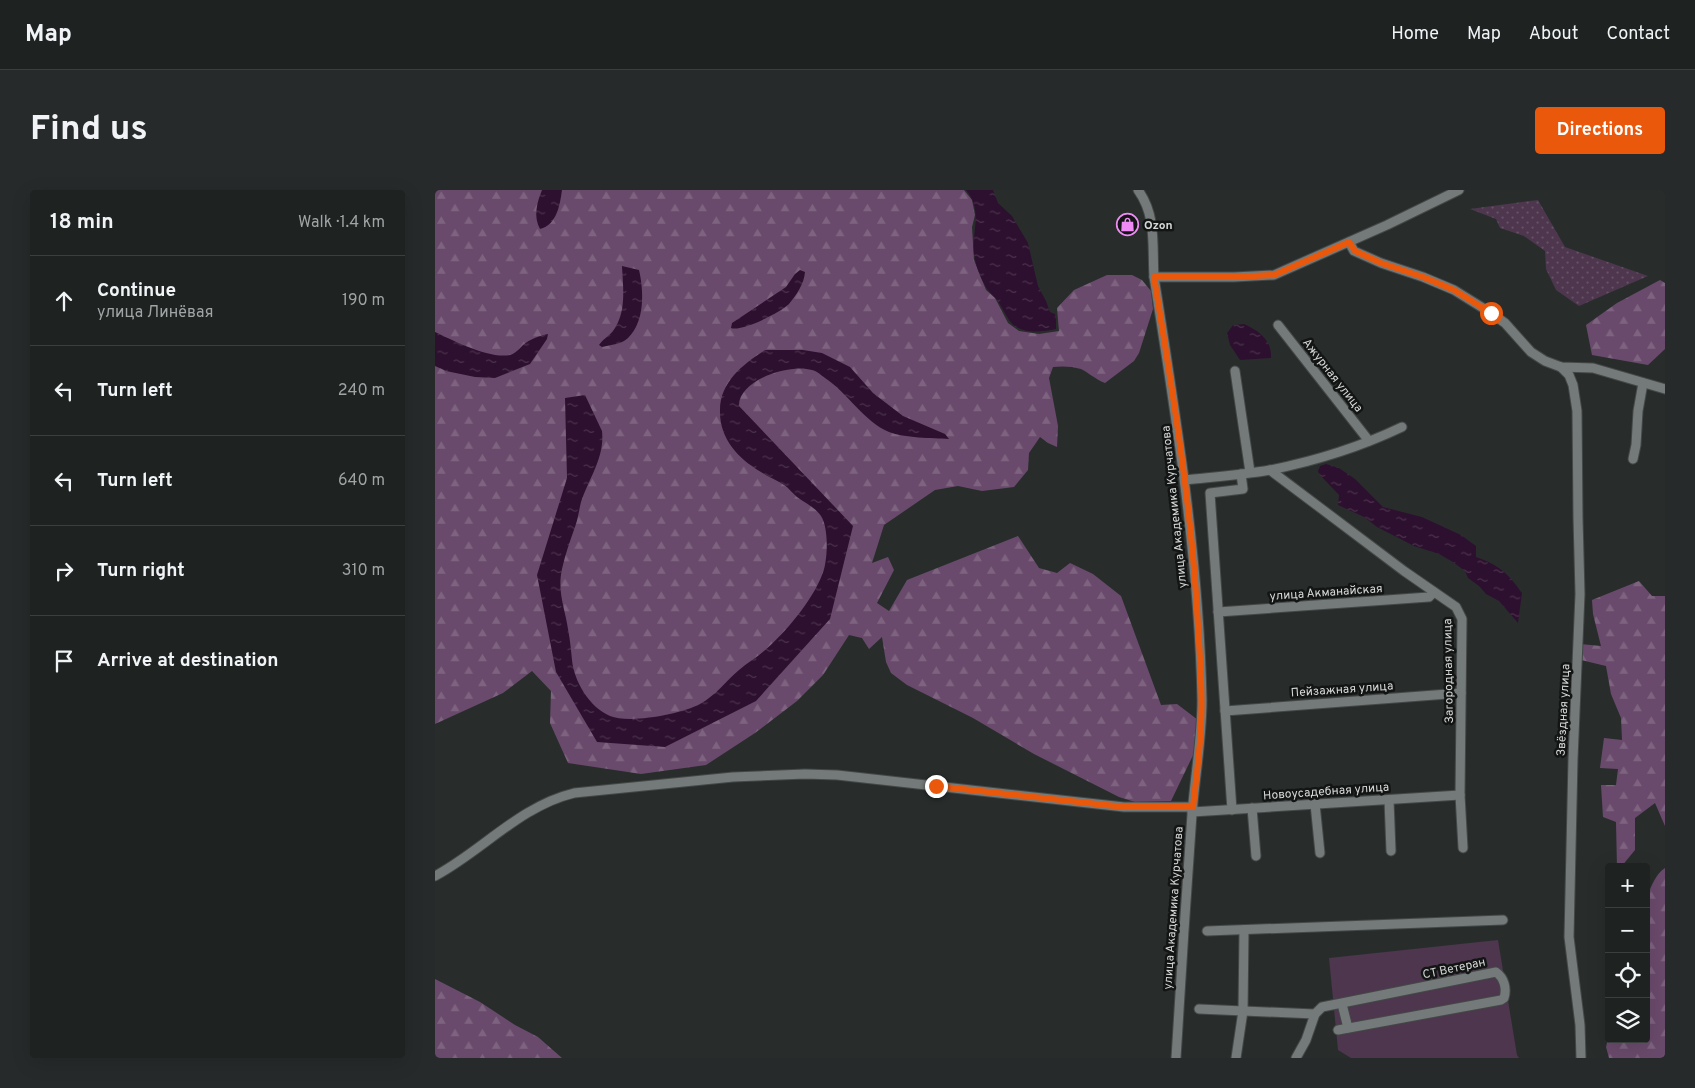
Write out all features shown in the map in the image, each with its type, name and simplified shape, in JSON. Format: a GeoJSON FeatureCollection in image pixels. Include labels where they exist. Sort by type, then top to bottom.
{"type":"FeatureCollection","features":[{"type":"Feature","properties":{"kind":"street","name":"улица Академика Курчатова"},"geometry":{"type":"LineString","coordinates":[[1139,190],[1148,205],[1151,219],[1154,277],[1176,409],[1185,480],[1196,593],[1202,699],[1176,1058]]}},
{"type":"Feature","properties":{"kind":"street"},"geometry":{"type":"LineString","coordinates":[[1154,277],[1274,275],[1459,190]]}},
{"type":"Feature","properties":{"kind":"street"},"geometry":{"type":"LineString","coordinates":[[1349,242],[1355,251],[1381,263],[1454,290],[1505,323],[1531,352],[1545,361],[1561,367],[1593,368],[1665,389]]}},
{"type":"Feature","properties":{"kind":"street","name":"Ажурная улица"},"geometry":{"type":"LineString","coordinates":[[1278,325],[1369,441]]}},
{"type":"Feature","properties":{"kind":"street","name":"Звёздная улица"},"geometry":{"type":"LineString","coordinates":[[1561,367],[1569,375],[1573,385],[1577,411],[1580,594],[1573,759],[1569,937],[1580,1025],[1581,1058]]}},
{"type":"Feature","properties":{"kind":"street"},"geometry":{"type":"LineString","coordinates":[[1232,810],[1210,493],[1243,489],[1246,473],[1235,371]]}},
{"type":"Feature","properties":{"kind":"street"},"geometry":{"type":"LineString","coordinates":[[1633,459],[1643,383]]}},
{"type":"Feature","properties":{"kind":"street"},"geometry":{"type":"LineString","coordinates":[[1185,480],[1270,470],[1322,457],[1369,441],[1401,427]]}},
{"type":"Feature","properties":{"kind":"street","name":"Загородная улица"},"geometry":{"type":"LineString","coordinates":[[1270,470],[1455,608],[1462,619],[1461,795],[1463,848]]}},
{"type":"Feature","properties":{"kind":"street","name":"улица Акманайская"},"geometry":{"type":"LineString","coordinates":[[1218,612],[1429,596],[1434,592]]}},
{"type":"Feature","properties":{"kind":"street","name":"Пейзажная улица"},"geometry":{"type":"LineString","coordinates":[[1225,711],[1461,692]]}},
{"type":"Feature","properties":{"kind":"street","name":"Новоусадебная улица"},"geometry":{"type":"LineString","coordinates":[[435,876],[453,866],[525,814],[559,796],[769,774],[837,774],[1124,807],[1193,810],[1232,810],[1461,795]]}},
{"type":"Feature","properties":{"kind":"street"},"geometry":{"type":"LineString","coordinates":[[1389,800],[1391,851]]}},
{"type":"Feature","properties":{"kind":"street"},"geometry":{"type":"LineString","coordinates":[[1315,804],[1320,853]]}},
{"type":"Feature","properties":{"kind":"street"},"geometry":{"type":"LineString","coordinates":[[1252,808],[1256,856]]}},
{"type":"Feature","properties":{"kind":"street"},"geometry":{"type":"LineString","coordinates":[[1207,931],[1503,920]]}},
{"type":"Feature","properties":{"kind":"street"},"geometry":{"type":"LineString","coordinates":[[1236,1058],[1243,1011],[1244,930]]}},
{"type":"Feature","properties":{"kind":"street","name":"СТ Ветеран"},"geometry":{"type":"LineString","coordinates":[[1315,1014],[1322,1007],[1496,972],[1503,980],[1505,994],[1501,1000],[1338,1030]]}},
{"type":"Feature","properties":{"kind":"street"},"geometry":{"type":"LineString","coordinates":[[1342,1004],[1349,1028]]}},
{"type":"Feature","properties":{"kind":"street"},"geometry":{"type":"LineString","coordinates":[[1199,1009],[1315,1014],[1306,1040],[1296,1058]]}},
{"type":"Feature","properties":{"kind":"shaded area"},"geometry":{"type":"Polygon","coordinates":[[[1538,200],[1565,247],[1648,276],[1579,306],[1556,290],[1546,269],[1545,251],[1524,236],[1500,228],[1496,219],[1470,209],[1538,200]]]}},
{"type":"Feature","properties":{"kind":"shaded area"},"geometry":{"type":"Polygon","coordinates":[[[1498,940],[1519,1058],[1351,1058],[1338,1050],[1329,958],[1498,940]]]}},
{"type":"Feature","properties":{"kind":"green space"},"geometry":{"type":"Polygon","coordinates":[[[435,190],[964,190],[972,200],[975,215],[972,227],[974,260],[986,290],[995,298],[1008,323],[1019,331],[1039,334],[1059,331],[1057,308],[1074,290],[1107,275],[1132,275],[1142,280],[1151,291],[1153,309],[1139,353],[1134,361],[1105,383],[1081,369],[1067,366],[1053,367],[1049,378],[1058,426],[1057,447],[1040,437],[1029,453],[1028,470],[1014,487],[982,491],[958,486],[935,490],[884,525],[872,563],[888,557],[894,570],[877,603],[889,611],[907,580],[1018,536],[1039,568],[1057,573],[1070,563],[1093,574],[1121,596],[1161,705],[1177,704],[1198,720],[1196,749],[1171,801],[1135,802],[1119,797],[1034,754],[973,718],[907,685],[891,673],[886,662],[882,637],[869,649],[862,638],[849,635],[823,675],[797,701],[755,733],[706,765],[641,774],[568,763],[550,723],[551,691],[532,671],[503,693],[435,724],[435,190]]]}},
{"type":"Feature","properties":{"kind":"green space"},"geometry":{"type":"Polygon","coordinates":[[[1660,280],[1665,283],[1665,349],[1648,365],[1592,355],[1586,325],[1617,303],[1660,280]]]}},
{"type":"Feature","properties":{"kind":"green space"},"geometry":{"type":"Polygon","coordinates":[[[1639,581],[1652,596],[1665,596],[1665,826],[1655,803],[1635,818],[1635,850],[1624,863],[1617,863],[1616,822],[1603,817],[1601,785],[1616,785],[1618,769],[1600,768],[1604,738],[1622,740],[1621,718],[1611,694],[1606,666],[1581,660],[1580,644],[1601,646],[1593,614],[1592,600],[1639,581]]]}},
{"type":"Feature","properties":{"kind":"green space"},"geometry":{"type":"Polygon","coordinates":[[[1665,868],[1665,1058],[1609,1058],[1606,1047],[1607,1043],[1650,1043],[1650,891],[1655,878],[1665,868]]]}},
{"type":"Feature","properties":{"kind":"green space"},"geometry":{"type":"Polygon","coordinates":[[[435,979],[480,1002],[515,1025],[538,1037],[562,1058],[435,1058],[435,979]]]}},
{"type":"Feature","properties":{"kind":"water"},"geometry":{"type":"Polygon","coordinates":[[[542,190],[562,190],[559,207],[554,219],[546,227],[540,229],[536,215],[537,204],[542,190]]]}},
{"type":"Feature","properties":{"kind":"water"},"geometry":{"type":"Polygon","coordinates":[[[966,190],[993,190],[998,203],[1012,216],[1028,243],[1038,286],[1050,312],[1055,314],[1056,329],[1031,331],[1018,328],[1009,320],[997,300],[987,289],[975,260],[975,207],[966,190]]]}},
{"type":"Feature","properties":{"kind":"water"},"geometry":{"type":"Polygon","coordinates":[[[622,266],[639,270],[642,287],[642,306],[638,324],[626,340],[602,347],[599,345],[613,331],[622,308],[622,266]]]}},
{"type":"Feature","properties":{"kind":"water"},"geometry":{"type":"Polygon","coordinates":[[[800,270],[805,272],[802,285],[789,304],[770,316],[752,324],[731,328],[732,323],[786,287],[800,270]]]}},
{"type":"Feature","properties":{"kind":"water"},"geometry":{"type":"Polygon","coordinates":[[[1244,324],[1264,337],[1271,352],[1271,358],[1240,360],[1230,345],[1227,333],[1233,325],[1244,324]]]}},
{"type":"Feature","properties":{"kind":"water"},"geometry":{"type":"Polygon","coordinates":[[[435,332],[482,352],[502,356],[510,355],[529,341],[548,334],[547,339],[530,364],[495,378],[475,377],[446,371],[435,366],[435,332]]]}},
{"type":"Feature","properties":{"kind":"water"},"geometry":{"type":"Polygon","coordinates":[[[765,350],[803,350],[822,353],[850,367],[873,393],[903,416],[945,434],[949,439],[910,437],[889,432],[871,421],[841,391],[816,371],[803,368],[779,371],[756,381],[747,388],[741,397],[739,406],[853,526],[830,619],[756,701],[665,747],[597,742],[556,672],[537,575],[567,478],[565,398],[585,395],[602,431],[599,459],[581,502],[562,569],[560,585],[573,668],[579,685],[595,706],[610,716],[630,719],[655,717],[681,711],[700,704],[716,693],[739,670],[772,644],[805,606],[824,569],[826,537],[824,521],[821,516],[786,486],[745,461],[731,447],[723,430],[720,410],[721,400],[728,382],[749,361],[765,350]]]}},
{"type":"Feature","properties":{"kind":"water"},"geometry":{"type":"Polygon","coordinates":[[[1326,464],[1339,468],[1355,479],[1383,507],[1422,517],[1461,535],[1476,546],[1476,557],[1502,570],[1522,593],[1518,623],[1499,601],[1486,594],[1468,578],[1465,571],[1453,562],[1439,554],[1414,546],[1377,527],[1364,517],[1338,505],[1339,495],[1318,471],[1320,466],[1326,464]]]}},
{"type":"Feature","properties":{"kind":"place","name":"Ozon"},"geometry":{"type":"Point","coordinates":[1128,225]}},
{"type":"Feature","properties":{"kind":"route"},"geometry":{"type":"LineString","coordinates":[[936,786],[1124,807],[1193,807],[1202,699],[1196,593],[1189,504],[1176,409],[1154,277],[1274,275],[1285,272],[1349,242],[1355,251],[1381,263],[1454,290],[1491,313]]}}]}
